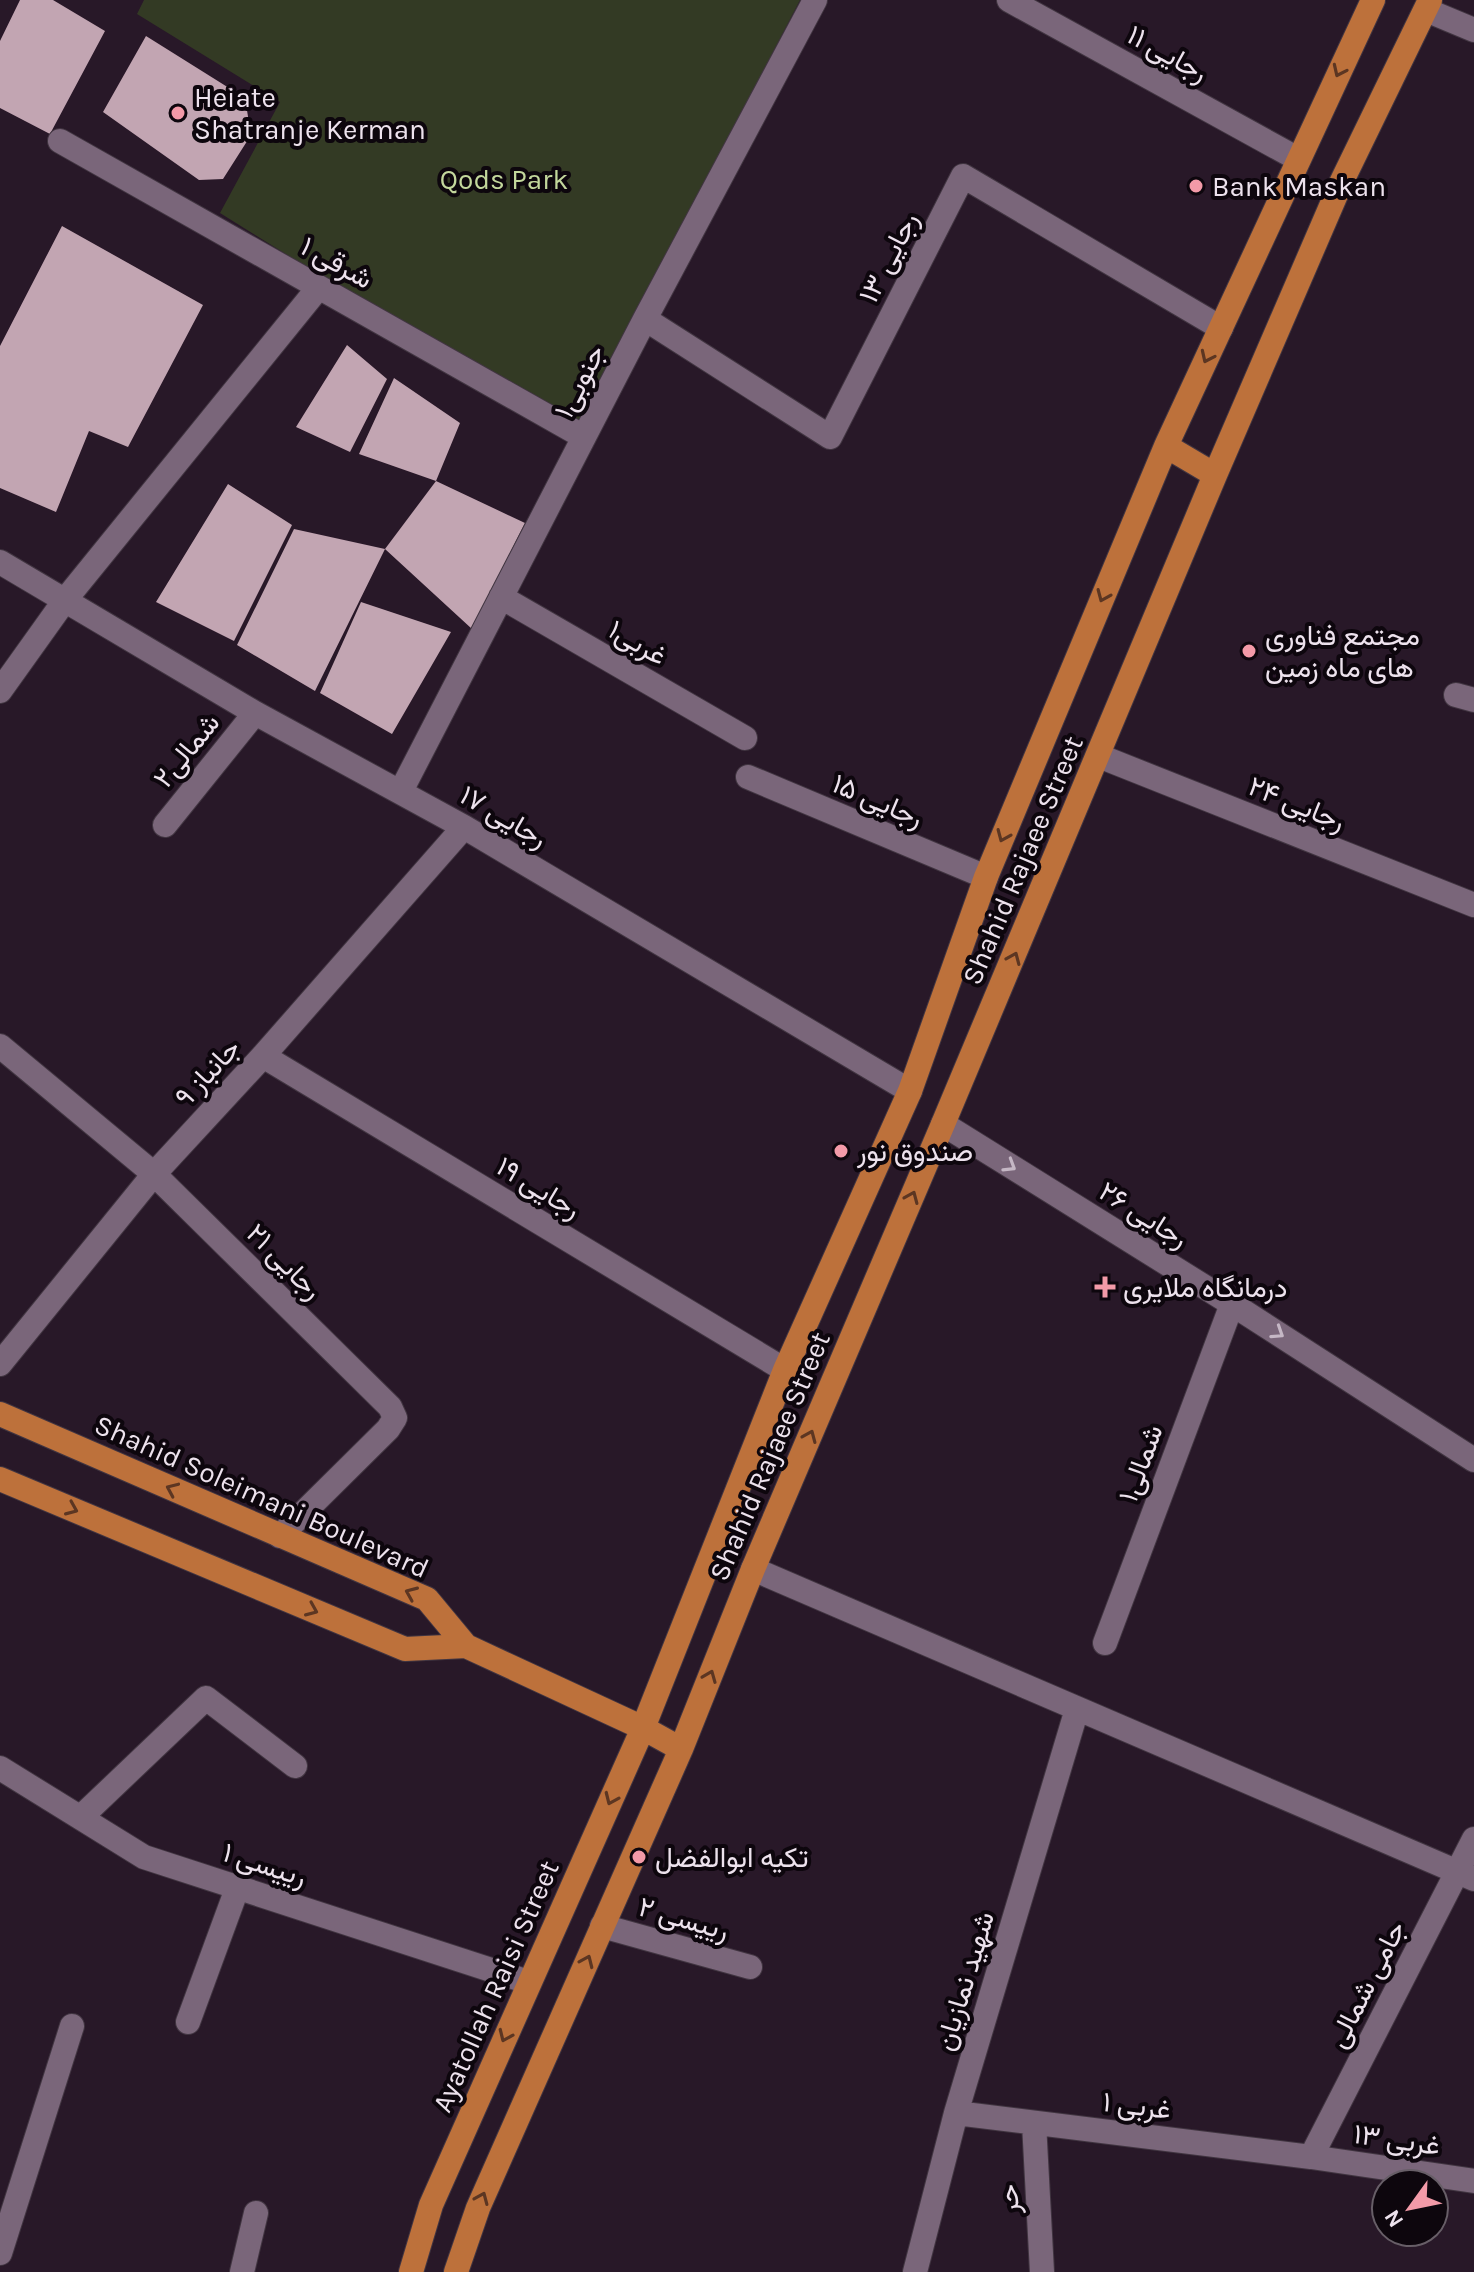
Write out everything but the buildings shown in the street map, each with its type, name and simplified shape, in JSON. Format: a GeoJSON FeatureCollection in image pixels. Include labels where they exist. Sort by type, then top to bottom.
{"type":"FeatureCollection","features":[{"type":"Feature","properties":{"kind":"main road","name":"Shahid Rajaee Street"},"geometry":{"type":"LineString","coordinates":[[643,1728],[785,1370],[910,1091],[986,877],[1166,446],[1373,0]]}},
{"type":"Feature","properties":{"kind":"main road","name":"Shahid Rajaee Street"},"geometry":{"type":"LineString","coordinates":[[681,1749],[753,1569],[1099,756],[1215,475],[1341,183],[1428,5]]}},
{"type":"Feature","properties":{"kind":"main road"},"geometry":{"type":"LineString","coordinates":[[1166,446],[1215,475]]}},
{"type":"Feature","properties":{"kind":"main road","name":"Shahid Soleimani Boulevard"},"geometry":{"type":"LineString","coordinates":[[0,1414],[427,1599],[466,1646]]}},
{"type":"Feature","properties":{"kind":"main road"},"geometry":{"type":"LineString","coordinates":[[0,1479],[405,1649],[466,1646],[643,1728],[681,1749],[478,2208],[456,2272]]}},
{"type":"Feature","properties":{"kind":"main road","name":"Ayatollah Raisi Street"},"geometry":{"type":"LineString","coordinates":[[411,2272],[431,2205],[643,1728]]}},
{"type":"Feature","properties":{"kind":"street","name":"جنوبی۱"},"geometry":{"type":"LineString","coordinates":[[401,791],[645,319],[815,0]]}},
{"type":"Feature","properties":{"kind":"street","name":"رجایی ۱۱"},"geometry":{"type":"LineString","coordinates":[[1009,0],[1298,159]]}},
{"type":"Feature","properties":{"kind":"street"},"geometry":{"type":"LineString","coordinates":[[1428,5],[1474,30]]}},
{"type":"Feature","properties":{"kind":"street","name":"شرقی ۱"},"geometry":{"type":"LineString","coordinates":[[60,141],[584,437]]}},
{"type":"Feature","properties":{"kind":"street","name":"رجایی ۱۳"},"geometry":{"type":"LineString","coordinates":[[645,319],[830,437],[963,176],[1221,328]]}},
{"type":"Feature","properties":{"kind":"street"},"geometry":{"type":"LineString","coordinates":[[0,691],[65,600],[319,287]]}},
{"type":"Feature","properties":{"kind":"street","name":"رجایی ۱۷"},"geometry":{"type":"LineString","coordinates":[[0,562],[255,713],[464,827],[910,1091]]}},
{"type":"Feature","properties":{"kind":"street","name":"غربی۱"},"geometry":{"type":"LineString","coordinates":[[501,597],[745,738]]}},
{"type":"Feature","properties":{"kind":"street","name":"شمالی۲"},"geometry":{"type":"LineString","coordinates":[[165,825],[255,713]]}},
{"type":"Feature","properties":{"kind":"street","name":"رجایی ۲۴"},"geometry":{"type":"LineString","coordinates":[[1099,756],[1474,905]]}},
{"type":"Feature","properties":{"kind":"street","name":"رجایی ۱۵"},"geometry":{"type":"LineString","coordinates":[[748,777],[986,877]]}},
{"type":"Feature","properties":{"kind":"street","name":"جانباز ۹"},"geometry":{"type":"LineString","coordinates":[[0,1364],[154,1174],[263,1056],[464,827]]}},
{"type":"Feature","properties":{"kind":"street","name":"رجایی ۲۱"},"geometry":{"type":"LineString","coordinates":[[0,1046],[154,1174],[390,1407],[395,1418],[388,1429],[280,1536]]}},
{"type":"Feature","properties":{"kind":"street","name":"رجایی ۱۹"},"geometry":{"type":"LineString","coordinates":[[263,1056],[785,1370]]}},
{"type":"Feature","properties":{"kind":"street","name":"رجایی ۲۶"},"geometry":{"type":"LineString","coordinates":[[943,1124],[1232,1304],[1474,1460]]}},
{"type":"Feature","properties":{"kind":"street","name":"شمالی۱"},"geometry":{"type":"LineString","coordinates":[[1105,1643],[1232,1304]]}},
{"type":"Feature","properties":{"kind":"street"},"geometry":{"type":"LineString","coordinates":[[753,1569],[1465,1876]]}},
{"type":"Feature","properties":{"kind":"street"},"geometry":{"type":"LineString","coordinates":[[81,1817],[206,1698],[295,1766]]}},
{"type":"Feature","properties":{"kind":"street","name":"شهید نمازیان"},"geometry":{"type":"LineString","coordinates":[[915,2272],[956,2113],[1077,1709]]}},
{"type":"Feature","properties":{"kind":"street","name":"رییسی ۱"},"geometry":{"type":"LineString","coordinates":[[0,1768],[144,1857],[528,1982]]}},
{"type":"Feature","properties":{"kind":"street","name":"جامی شمالی"},"geometry":{"type":"LineString","coordinates":[[1311,2157],[1465,1876],[1474,1839]]}},
{"type":"Feature","properties":{"kind":"street"},"geometry":{"type":"LineString","coordinates":[[188,2022],[238,1886]]}},
{"type":"Feature","properties":{"kind":"street","name":"رییسی ۲"},"geometry":{"type":"LineString","coordinates":[[602,1926],[750,1967]]}},
{"type":"Feature","properties":{"kind":"street"},"geometry":{"type":"LineString","coordinates":[[0,2253],[72,2026]]}},
{"type":"Feature","properties":{"kind":"street","name":"غربی ۱"},"geometry":{"type":"LineString","coordinates":[[956,2113],[1311,2157]]}},
{"type":"Feature","properties":{"kind":"street","name":"حر"},"geometry":{"type":"LineString","coordinates":[[1034,2123],[1042,2272]]}},
{"type":"Feature","properties":{"kind":"street","name":"غربی ۱۳"},"geometry":{"type":"LineString","coordinates":[[1311,2157],[1474,2181]]}},
{"type":"Feature","properties":{"kind":"street"},"geometry":{"type":"LineString","coordinates":[[242,2272],[256,2213]]}},
{"type":"Feature","properties":{"kind":"green space","name":"Qods Park"},"geometry":{"type":"Polygon","coordinates":[[[144,0],[800,0],[575,434],[220,213],[280,102],[137,14],[144,0]]]}},
{"type":"Feature","properties":{"kind":"place","name":"Heiate Shatranje Kerman"},"geometry":{"type":"Point","coordinates":[178,113]}},
{"type":"Feature","properties":{"kind":"place","name":"Bank Maskan"},"geometry":{"type":"Point","coordinates":[1196,186]}},
{"type":"Feature","properties":{"kind":"place","name":"مجتمع فناوری های ماه زمین"},"geometry":{"type":"Point","coordinates":[1249,651]}},
{"type":"Feature","properties":{"kind":"place","name":"صندوق نور"},"geometry":{"type":"Point","coordinates":[841,1151]}},
{"type":"Feature","properties":{"kind":"place","name":"درمانگاه ملایری"},"geometry":{"type":"Point","coordinates":[1105,1287]}},
{"type":"Feature","properties":{"kind":"place","name":"تکیه ابوالفضل"},"geometry":{"type":"Point","coordinates":[639,1857]}}]}
